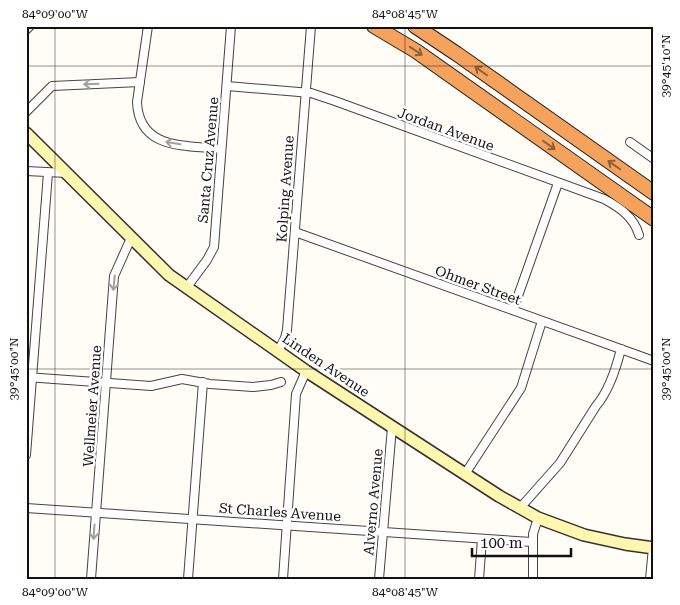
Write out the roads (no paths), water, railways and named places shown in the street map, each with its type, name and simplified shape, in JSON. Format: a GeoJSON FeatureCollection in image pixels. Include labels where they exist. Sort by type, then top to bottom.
{"type":"FeatureCollection","features":[{"type":"Feature","properties":{"kind":"highway"},"geometry":{"type":"LineString","coordinates":[[374,26],[416,51],[654,219]]}},
{"type":"Feature","properties":{"kind":"highway"},"geometry":{"type":"LineString","coordinates":[[415,26],[654,193]]}},
{"type":"Feature","properties":{"kind":"main road","name":"Linden Avenue"},"geometry":{"type":"LineString","coordinates":[[26,133],[169,275],[306,371],[465,474],[538,518],[584,535],[653,548]]}},
{"type":"Feature","properties":{"kind":"street"},"geometry":{"type":"LineString","coordinates":[[26,30],[30,26]]}},
{"type":"Feature","properties":{"kind":"street"},"geometry":{"type":"LineString","coordinates":[[148,26],[138,109],[142,124],[150,134],[162,141],[221,149]]}},
{"type":"Feature","properties":{"kind":"street","name":"Santa Cruz Avenue"},"geometry":{"type":"LineString","coordinates":[[187,287],[214,247],[231,26]]}},
{"type":"Feature","properties":{"kind":"street","name":"Kolping Avenue"},"geometry":{"type":"LineString","coordinates":[[278,351],[286,338],[287,330],[311,26]]}},
{"type":"Feature","properties":{"kind":"street"},"geometry":{"type":"LineString","coordinates":[[26,112],[52,86],[140,82]]}},
{"type":"Feature","properties":{"kind":"street","name":"Jordan Avenue"},"geometry":{"type":"LineString","coordinates":[[226,86],[305,93],[335,101],[612,203],[633,222],[638,234]]}},
{"type":"Feature","properties":{"kind":"street"},"geometry":{"type":"LineString","coordinates":[[630,142],[654,159]]}},
{"type":"Feature","properties":{"kind":"street"},"geometry":{"type":"LineString","coordinates":[[26,171],[68,174]]}},
{"type":"Feature","properties":{"kind":"street"},"geometry":{"type":"LineString","coordinates":[[26,455],[29,377],[48,173]]}},
{"type":"Feature","properties":{"kind":"street"},"geometry":{"type":"LineString","coordinates":[[513,310],[558,184]]}},
{"type":"Feature","properties":{"kind":"street","name":"Ohmer Street"},"geometry":{"type":"LineString","coordinates":[[295,232],[654,361]]}},
{"type":"Feature","properties":{"kind":"street","name":"Wellmeier Avenue"},"geometry":{"type":"LineString","coordinates":[[91,579],[114,276],[132,238]]}},
{"type":"Feature","properties":{"kind":"street"},"geometry":{"type":"LineString","coordinates":[[465,474],[521,388],[542,321]]}},
{"type":"Feature","properties":{"kind":"street"},"geometry":{"type":"LineString","coordinates":[[520,508],[560,464],[602,399],[621,349]]}},
{"type":"Feature","properties":{"kind":"street"},"geometry":{"type":"LineString","coordinates":[[283,579],[296,394],[306,371]]}},
{"type":"Feature","properties":{"kind":"street"},"geometry":{"type":"LineString","coordinates":[[29,377],[151,386],[182,379],[210,384],[253,386],[271,386],[281,382]]}},
{"type":"Feature","properties":{"kind":"street"},"geometry":{"type":"LineString","coordinates":[[188,579],[203,382]]}},
{"type":"Feature","properties":{"kind":"street","name":"Alverno Avenue"},"geometry":{"type":"LineString","coordinates":[[380,579],[392,427]]}},
{"type":"Feature","properties":{"kind":"street","name":"St Charles Avenue"},"geometry":{"type":"LineString","coordinates":[[26,508],[532,542]]}},
{"type":"Feature","properties":{"kind":"street"},"geometry":{"type":"LineString","coordinates":[[533,579],[532,542],[538,518]]}},
{"type":"Feature","properties":{"kind":"street"},"geometry":{"type":"LineString","coordinates":[[479,579],[482,539]]}},
{"type":"Feature","properties":{"kind":"street"},"geometry":{"type":"LineString","coordinates":[[650,579],[653,548]]}}]}
